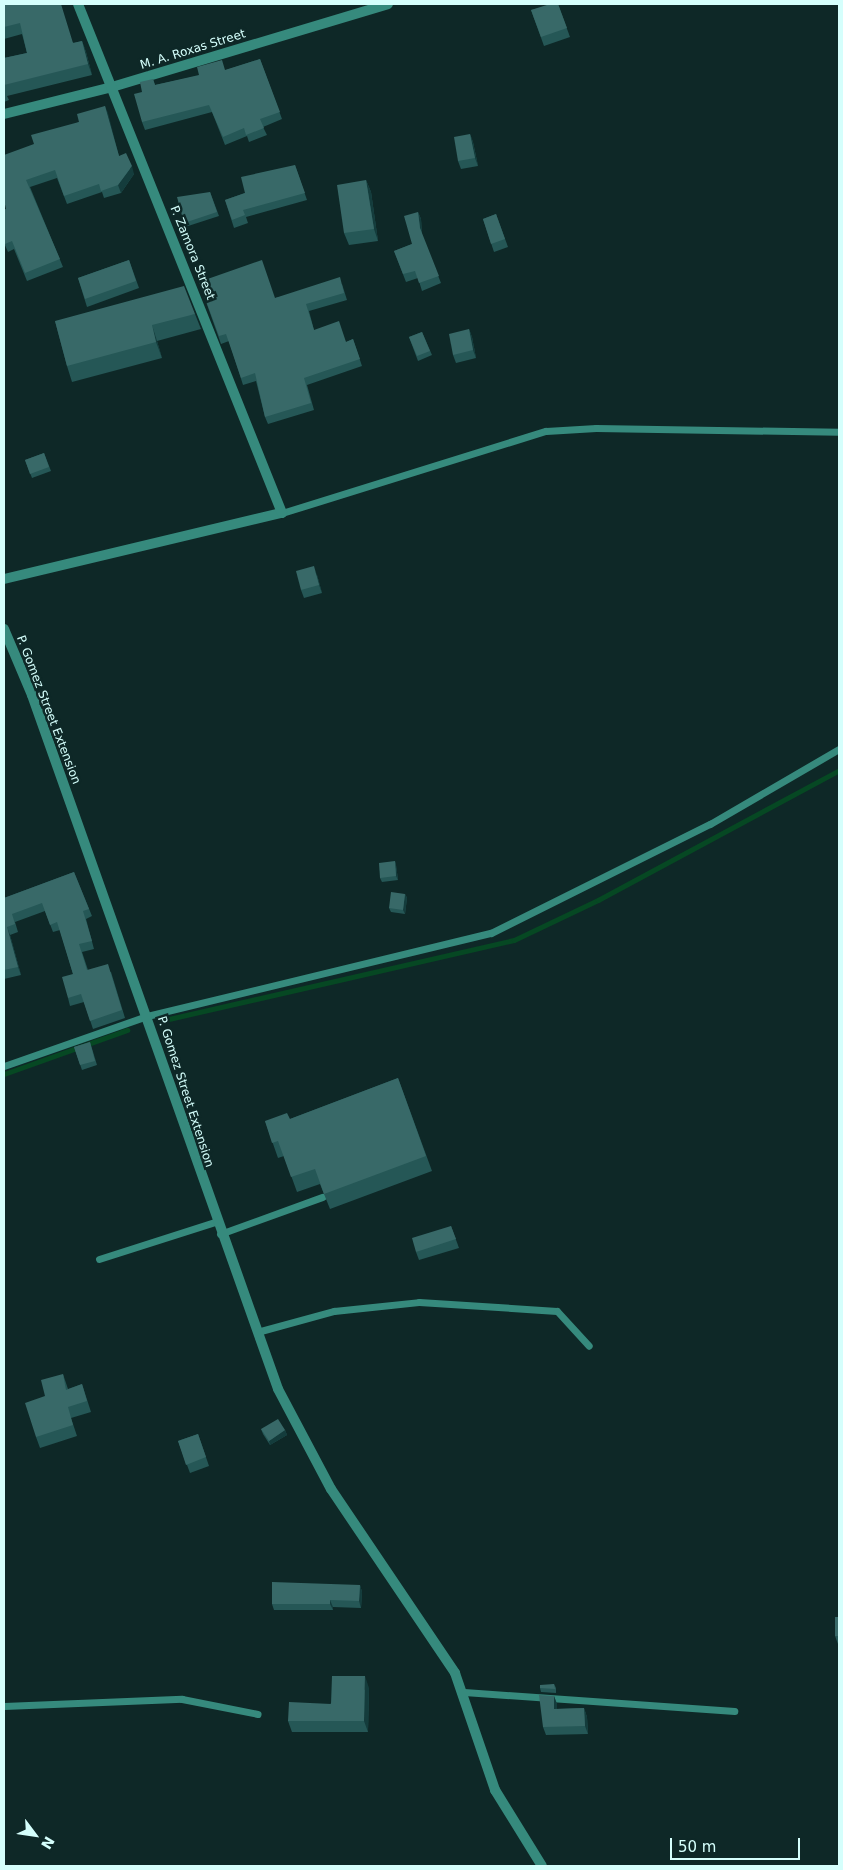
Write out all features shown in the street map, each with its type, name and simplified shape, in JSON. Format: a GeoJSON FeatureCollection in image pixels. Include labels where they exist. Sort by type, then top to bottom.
{"type":"FeatureCollection","features":[{"type":"Feature","properties":{"kind":"street","name":"P. Zamora Street"},"geometry":{"type":"LineString","coordinates":[[78,4],[282,513]]}},
{"type":"Feature","properties":{"kind":"street","name":"M. A. Roxas Street"},"geometry":{"type":"LineString","coordinates":[[4,114],[112,87],[388,4]]}},
{"type":"Feature","properties":{"kind":"street"},"geometry":{"type":"LineString","coordinates":[[4,579],[282,513]]}},
{"type":"Feature","properties":{"kind":"street","name":"P. Gomez Street Extension"},"geometry":{"type":"LineString","coordinates":[[4,629],[32,695],[147,1016],[215,1222],[290,1415],[331,1489],[374,1547],[464,1692],[494,1790],[542,1866]]}},
{"type":"Feature","properties":{"kind":"lane"},"geometry":{"type":"LineString","coordinates":[[282,513],[546,431],[596,428],[839,432]]}},
{"type":"Feature","properties":{"kind":"lane"},"geometry":{"type":"LineString","coordinates":[[4,1066],[147,1016],[491,933],[710,824],[839,749]]}},
{"type":"Feature","properties":{"kind":"lane"},"geometry":{"type":"LineString","coordinates":[[220,1234],[322,1197]]}},
{"type":"Feature","properties":{"kind":"lane"},"geometry":{"type":"LineString","coordinates":[[99,1258],[215,1222]]}},
{"type":"Feature","properties":{"kind":"lane"},"geometry":{"type":"LineString","coordinates":[[257,1332],[334,1311],[419,1302],[557,1311],[589,1346]]}},
{"type":"Feature","properties":{"kind":"lane"},"geometry":{"type":"LineString","coordinates":[[464,1692],[734,1711]]}},
{"type":"Feature","properties":{"kind":"lane"},"geometry":{"type":"LineString","coordinates":[[4,1706],[182,1699],[258,1714]]}},
{"type":"Feature","properties":{"kind":"building"},"geometry":{"type":"Polygon","coordinates":[[[4,4],[61,4],[73,43],[82,41],[88,64],[4,85],[4,58],[27,53],[20,23],[4,27],[4,4]]]}},
{"type":"Feature","properties":{"kind":"building"},"geometry":{"type":"Polygon","coordinates":[[[550,4],[558,4],[567,28],[541,37],[531,10],[550,4]]]}},
{"type":"Feature","properties":{"kind":"building"},"geometry":{"type":"Polygon","coordinates":[[[260,59],[280,112],[260,119],[264,128],[246,135],[244,128],[223,137],[209,105],[142,122],[134,94],[142,92],[140,82],[153,79],[155,85],[199,75],[197,67],[222,60],[225,70],[260,59]]]}},
{"type":"Feature","properties":{"kind":"building"},"geometry":{"type":"Polygon","coordinates":[[[105,106],[119,156],[126,153],[132,166],[118,185],[101,191],[99,184],[64,196],[55,170],[26,180],[60,259],[25,273],[12,241],[5,244],[4,241],[4,210],[6,209],[4,200],[4,155],[34,144],[31,135],[79,122],[77,114],[105,106]]]}},
{"type":"Feature","properties":{"kind":"building"},"geometry":{"type":"Polygon","coordinates":[[[470,134],[475,158],[458,161],[454,137],[470,134]]]}},
{"type":"Feature","properties":{"kind":"building"},"geometry":{"type":"Polygon","coordinates":[[[295,165],[305,193],[243,210],[245,215],[232,220],[225,200],[245,193],[241,177],[295,165]]]}},
{"type":"Feature","properties":{"kind":"building"},"geometry":{"type":"Polygon","coordinates":[[[366,180],[374,229],[344,233],[337,185],[366,180]]]}},
{"type":"Feature","properties":{"kind":"building"},"geometry":{"type":"Polygon","coordinates":[[[210,192],[217,212],[184,223],[177,197],[210,192]]]}},
{"type":"Feature","properties":{"kind":"building"},"geometry":{"type":"Polygon","coordinates":[[[418,212],[420,228],[439,276],[419,283],[415,271],[403,274],[394,251],[412,244],[404,216],[418,212]]]}},
{"type":"Feature","properties":{"kind":"building"},"geometry":{"type":"Polygon","coordinates":[[[496,214],[505,239],[491,244],[483,219],[496,214]]]}},
{"type":"Feature","properties":{"kind":"building"},"geometry":{"type":"Polygon","coordinates":[[[129,260],[136,281],[85,299],[78,278],[129,260]]]}},
{"type":"Feature","properties":{"kind":"building"},"geometry":{"type":"Polygon","coordinates":[[[262,260],[275,298],[340,277],[344,293],[306,304],[314,330],[339,321],[346,342],[353,339],[360,359],[304,378],[311,403],[265,417],[255,373],[241,378],[226,334],[219,336],[199,282],[262,260]]]}},
{"type":"Feature","properties":{"kind":"building"},"geometry":{"type":"Polygon","coordinates":[[[184,286],[195,314],[152,325],[156,342],[67,366],[55,321],[184,286]]]}},
{"type":"Feature","properties":{"kind":"building"},"geometry":{"type":"Polygon","coordinates":[[[469,329],[473,350],[453,355],[449,334],[469,329]]]}},
{"type":"Feature","properties":{"kind":"building"},"geometry":{"type":"Polygon","coordinates":[[[422,332],[430,351],[417,356],[409,337],[422,332]]]}},
{"type":"Feature","properties":{"kind":"building"},"geometry":{"type":"Polygon","coordinates":[[[44,453],[49,467],[30,474],[25,460],[44,453]]]}},
{"type":"Feature","properties":{"kind":"building"},"geometry":{"type":"Polygon","coordinates":[[[314,566],[319,585],[301,590],[296,571],[314,566]]]}},
{"type":"Feature","properties":{"kind":"building"},"geometry":{"type":"Polygon","coordinates":[[[395,861],[396,876],[380,878],[379,863],[395,861]]]}},
{"type":"Feature","properties":{"kind":"building"},"geometry":{"type":"Polygon","coordinates":[[[74,872],[89,909],[83,911],[92,941],[79,944],[87,970],[108,964],[122,1010],[90,1021],[81,994],[68,998],[62,977],[73,974],[57,922],[50,925],[42,903],[12,914],[15,924],[7,927],[18,967],[4,970],[4,898],[74,872]]]}},
{"type":"Feature","properties":{"kind":"building"},"geometry":{"type":"Polygon","coordinates":[[[391,892],[405,894],[403,910],[389,908],[391,892]]]}},
{"type":"Feature","properties":{"kind":"building"},"geometry":{"type":"Polygon","coordinates":[[[90,1042],[95,1061],[80,1065],[74,1047],[90,1042]]]}},
{"type":"Feature","properties":{"kind":"building"},"geometry":{"type":"Polygon","coordinates":[[[398,1078],[426,1156],[324,1194],[315,1169],[291,1177],[278,1141],[272,1143],[265,1121],[287,1113],[290,1119],[398,1078]]]}},
{"type":"Feature","properties":{"kind":"building"},"geometry":{"type":"Polygon","coordinates":[[[451,1226],[456,1239],[416,1252],[412,1238],[451,1226]]]}},
{"type":"Feature","properties":{"kind":"building"},"geometry":{"type":"Polygon","coordinates":[[[63,1374],[66,1390],[82,1384],[87,1401],[68,1407],[73,1425],[36,1437],[25,1403],[45,1396],[41,1380],[63,1374]]]}},
{"type":"Feature","properties":{"kind":"building"},"geometry":{"type":"Polygon","coordinates":[[[278,1419],[285,1430],[269,1441],[261,1429],[278,1419]]]}},
{"type":"Feature","properties":{"kind":"building"},"geometry":{"type":"Polygon","coordinates":[[[198,1434],[206,1457],[186,1465],[178,1441],[198,1434]]]}},
{"type":"Feature","properties":{"kind":"building"},"geometry":{"type":"Polygon","coordinates":[[[272,1582],[360,1585],[359,1601],[330,1600],[330,1604],[272,1604],[272,1582]]]}},
{"type":"Feature","properties":{"kind":"building"},"geometry":{"type":"Polygon","coordinates":[[[835,1617],[839,1617],[839,1636],[835,1636],[835,1617]]]}},
{"type":"Feature","properties":{"kind":"building"},"geometry":{"type":"Polygon","coordinates":[[[332,1676],[365,1676],[364,1721],[288,1721],[289,1702],[331,1704],[332,1676]]]}},
{"type":"Feature","properties":{"kind":"building"},"geometry":{"type":"Polygon","coordinates":[[[554,1684],[555,1689],[540,1688],[540,1685],[554,1684]]]}},
{"type":"Feature","properties":{"kind":"building"},"geometry":{"type":"Polygon","coordinates":[[[539,1695],[554,1696],[554,1709],[584,1708],[585,1726],[543,1727],[539,1695]]]}},
{"type":"Feature","properties":{"kind":"waterway"},"geometry":{"type":"LineString","coordinates":[[160,1021],[514,940],[598,900],[839,770]]}},
{"type":"Feature","properties":{"kind":"waterway"},"geometry":{"type":"LineString","coordinates":[[4,1074],[127,1030]]}}]}
